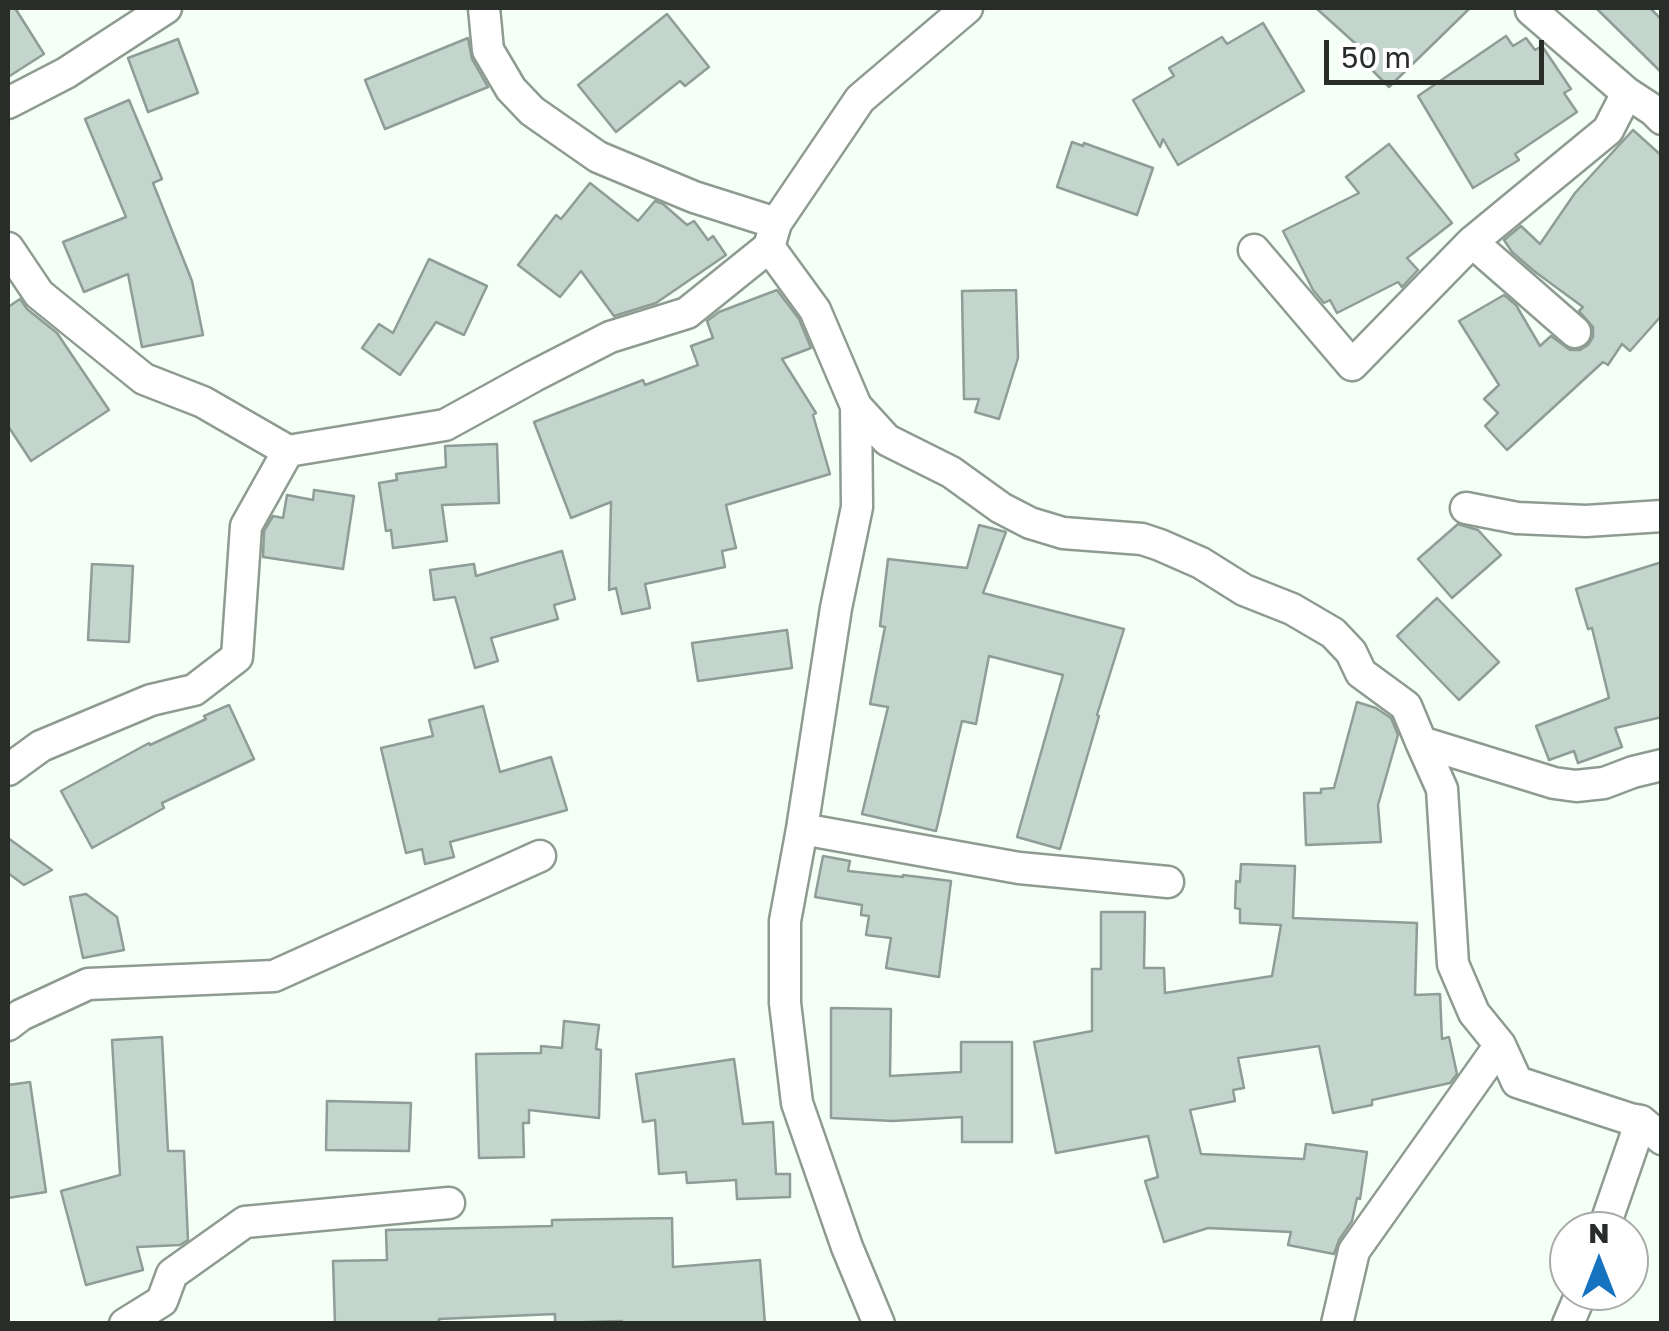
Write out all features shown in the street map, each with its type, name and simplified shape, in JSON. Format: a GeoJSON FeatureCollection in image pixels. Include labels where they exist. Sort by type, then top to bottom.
{"type":"FeatureCollection","features":[{"type":"Feature","properties":{"kind":"street"},"geometry":{"type":"LineString","coordinates":[[8,103],[66,73],[166,8]]}},
{"type":"Feature","properties":{"kind":"street"},"geometry":{"type":"LineString","coordinates":[[484,8],[488,50],[511,88],[532,111],[598,157],[773,235],[815,310],[856,406],[887,440],[951,472],[1001,508],[1030,523],[1063,533],[1142,538],[1292,610],[1333,633],[1351,652],[1361,672],[1406,706],[1442,789],[1453,964],[1474,1013],[1500,1046],[1517,1082],[1651,1130],[1613,1211]]}},
{"type":"Feature","properties":{"kind":"street"},"geometry":{"type":"LineString","coordinates":[[8,248],[39,294],[144,379],[203,402],[288,451],[445,424],[610,337],[686,313],[773,235],[860,99],[968,8]]}},
{"type":"Feature","properties":{"kind":"street"},"geometry":{"type":"LineString","coordinates":[[1531,8],[1662,119]]}},
{"type":"Feature","properties":{"kind":"street"},"geometry":{"type":"LineString","coordinates":[[1254,250],[1352,365],[1472,242],[1608,130],[1626,92]]}},
{"type":"Feature","properties":{"kind":"street"},"geometry":{"type":"LineString","coordinates":[[1472,242],[1575,332]]}},
{"type":"Feature","properties":{"kind":"street"},"geometry":{"type":"LineString","coordinates":[[856,406],[856,506],[785,921],[785,1003],[797,1103],[880,1324]]}},
{"type":"Feature","properties":{"kind":"street"},"geometry":{"type":"LineString","coordinates":[[8,770],[40,746],[151,700],[194,690],[237,656],[246,526],[288,451]]}},
{"type":"Feature","properties":{"kind":"street"},"geometry":{"type":"LineString","coordinates":[[1466,508],[1517,518],[1586,521],[1662,516]]}},
{"type":"Feature","properties":{"kind":"street"},"geometry":{"type":"LineString","coordinates":[[1420,742],[1554,783],[1576,786],[1604,783],[1662,765]]}},
{"type":"Feature","properties":{"kind":"street"},"geometry":{"type":"LineString","coordinates":[[1442,789],[1487,762]]}},
{"type":"Feature","properties":{"kind":"street"},"geometry":{"type":"LineString","coordinates":[[802,830],[1019,868],[1168,882]]}},
{"type":"Feature","properties":{"kind":"street"},"geometry":{"type":"LineString","coordinates":[[8,1024],[88,984],[274,976],[540,856]]}},
{"type":"Feature","properties":{"kind":"street"},"geometry":{"type":"LineString","coordinates":[[1337,1324],[1354,1251],[1500,1046]]}},
{"type":"Feature","properties":{"kind":"street"},"geometry":{"type":"LineString","coordinates":[[125,1324],[162,1301],[172,1274],[244,1222],[448,1203]]}},
{"type":"Feature","properties":{"kind":"building"},"geometry":{"type":"Polygon","coordinates":[[[8,8],[15,8],[44,54],[8,77],[8,8]]]}},
{"type":"Feature","properties":{"kind":"building"},"geometry":{"type":"Polygon","coordinates":[[[1316,8],[1470,8],[1389,87],[1352,50],[1357,45],[1316,8]]]}},
{"type":"Feature","properties":{"kind":"building"},"geometry":{"type":"Polygon","coordinates":[[[1596,8],[1650,8],[1662,20],[1662,73],[1596,8]]]}},
{"type":"Feature","properties":{"kind":"building"},"geometry":{"type":"Polygon","coordinates":[[[667,14],[709,67],[685,86],[680,81],[616,132],[578,85],[667,14]]]}},
{"type":"Feature","properties":{"kind":"building"},"geometry":{"type":"Polygon","coordinates":[[[1263,23],[1304,91],[1178,165],[1163,139],[1160,147],[1133,100],[1174,76],[1169,68],[1222,37],[1227,44],[1263,23]]]}},
{"type":"Feature","properties":{"kind":"building"},"geometry":{"type":"Polygon","coordinates":[[[1506,36],[1513,46],[1526,38],[1535,50],[1542,46],[1571,89],[1564,93],[1577,112],[1515,154],[1519,160],[1473,188],[1418,96],[1506,36]]]}},
{"type":"Feature","properties":{"kind":"building"},"geometry":{"type":"Polygon","coordinates":[[[468,38],[472,59],[488,87],[385,129],[365,80],[468,38]]]}},
{"type":"Feature","properties":{"kind":"building"},"geometry":{"type":"Polygon","coordinates":[[[178,39],[198,93],[148,112],[128,58],[178,39]]]}},
{"type":"Feature","properties":{"kind":"building"},"geometry":{"type":"Polygon","coordinates":[[[129,100],[162,179],[153,183],[192,281],[203,335],[142,347],[128,274],[84,292],[63,242],[126,217],[85,119],[129,100]]]}},
{"type":"Feature","properties":{"kind":"building"},"geometry":{"type":"Polygon","coordinates":[[[1633,130],[1662,156],[1662,315],[1630,351],[1622,344],[1608,365],[1603,362],[1507,450],[1485,426],[1498,413],[1484,399],[1499,385],[1459,321],[1504,295],[1516,305],[1540,346],[1551,336],[1570,350],[1588,345],[1593,327],[1579,311],[1583,307],[1534,271],[1504,240],[1521,226],[1540,244],[1575,193],[1633,130]]]}},
{"type":"Feature","properties":{"kind":"building"},"geometry":{"type":"Polygon","coordinates":[[[1072,142],[1153,168],[1137,215],[1057,187],[1072,142]]]}},
{"type":"Feature","properties":{"kind":"building"},"geometry":{"type":"Polygon","coordinates":[[[1389,144],[1452,223],[1407,258],[1418,270],[1402,287],[1398,282],[1337,313],[1330,300],[1324,303],[1313,290],[1283,231],[1359,193],[1346,177],[1389,144]]]}},
{"type":"Feature","properties":{"kind":"building"},"geometry":{"type":"Polygon","coordinates":[[[590,183],[638,221],[655,201],[663,204],[687,225],[694,221],[708,240],[713,236],[726,255],[656,303],[614,316],[581,271],[560,297],[518,265],[556,215],[561,219],[590,183]]]}},
{"type":"Feature","properties":{"kind":"building"},"geometry":{"type":"Polygon","coordinates":[[[429,259],[487,286],[464,335],[436,322],[400,375],[362,348],[379,324],[393,333],[429,259]]]}},
{"type":"Feature","properties":{"kind":"building"},"geometry":{"type":"Polygon","coordinates":[[[777,290],[799,319],[811,348],[782,359],[816,413],[813,415],[830,474],[726,505],[736,548],[722,551],[725,567],[645,584],[650,608],[622,614],[616,588],[609,590],[611,502],[571,518],[534,422],[643,380],[645,385],[698,365],[691,346],[713,338],[707,321],[719,312],[777,290]]]}},
{"type":"Feature","properties":{"kind":"building"},"geometry":{"type":"Polygon","coordinates":[[[1016,290],[1018,358],[999,419],[975,412],[979,399],[964,399],[962,291],[1016,290]]]}},
{"type":"Feature","properties":{"kind":"building"},"geometry":{"type":"Polygon","coordinates":[[[20,299],[57,333],[109,410],[31,461],[8,426],[8,307],[20,299]]]}},
{"type":"Feature","properties":{"kind":"building"},"geometry":{"type":"Polygon","coordinates":[[[497,444],[499,503],[442,505],[447,541],[393,548],[391,530],[386,531],[379,483],[397,480],[396,474],[446,467],[445,446],[497,444]]]}},
{"type":"Feature","properties":{"kind":"building"},"geometry":{"type":"Polygon","coordinates":[[[314,490],[354,496],[343,569],[263,557],[264,531],[273,516],[283,518],[287,495],[313,500],[314,490]]]}},
{"type":"Feature","properties":{"kind":"building"},"geometry":{"type":"Polygon","coordinates":[[[1458,524],[1478,530],[1501,555],[1452,598],[1418,559],[1458,524]]]}},
{"type":"Feature","properties":{"kind":"building"},"geometry":{"type":"Polygon","coordinates":[[[979,525],[1006,532],[983,593],[1124,629],[1060,849],[1017,837],[1063,675],[989,656],[976,724],[962,721],[936,831],[862,814],[888,707],[870,704],[885,627],[880,626],[888,559],[967,568],[979,525]]]}},
{"type":"Feature","properties":{"kind":"building"},"geometry":{"type":"Polygon","coordinates":[[[562,551],[575,599],[554,605],[558,619],[491,638],[498,661],[475,668],[455,597],[434,600],[430,570],[474,564],[476,576],[562,551]]]}},
{"type":"Feature","properties":{"kind":"building"},"geometry":{"type":"Polygon","coordinates":[[[1662,562],[1662,717],[1615,728],[1622,747],[1578,763],[1574,751],[1549,760],[1536,726],[1609,698],[1592,628],[1588,629],[1576,589],[1662,562]]]}},
{"type":"Feature","properties":{"kind":"building"},"geometry":{"type":"Polygon","coordinates":[[[92,564],[133,566],[129,642],[88,640],[92,564]]]}},
{"type":"Feature","properties":{"kind":"building"},"geometry":{"type":"Polygon","coordinates":[[[1437,598],[1499,662],[1459,700],[1397,636],[1437,598]]]}},
{"type":"Feature","properties":{"kind":"building"},"geometry":{"type":"Polygon","coordinates":[[[787,630],[792,668],[698,681],[692,643],[787,630]]]}},
{"type":"Feature","properties":{"kind":"building"},"geometry":{"type":"Polygon","coordinates":[[[1357,702],[1391,718],[1398,735],[1378,805],[1381,842],[1306,845],[1304,793],[1334,788],[1357,702]]]}},
{"type":"Feature","properties":{"kind":"building"},"geometry":{"type":"Polygon","coordinates":[[[229,705],[254,759],[162,803],[164,808],[92,848],[61,791],[229,705]]]}},
{"type":"Feature","properties":{"kind":"building"},"geometry":{"type":"Polygon","coordinates":[[[483,706],[500,772],[551,757],[567,810],[450,842],[454,857],[425,864],[422,849],[406,853],[381,748],[433,736],[429,720],[483,706]]]}},
{"type":"Feature","properties":{"kind":"building"},"geometry":{"type":"Polygon","coordinates":[[[8,838],[52,870],[24,885],[8,873],[8,838]]]}},
{"type":"Feature","properties":{"kind":"building"},"geometry":{"type":"Polygon","coordinates":[[[823,856],[850,861],[848,871],[951,881],[939,977],[886,968],[891,938],[866,935],[869,916],[861,915],[862,905],[815,897],[823,856]]]}},
{"type":"Feature","properties":{"kind":"building"},"geometry":{"type":"Polygon","coordinates":[[[1241,864],[1295,866],[1293,918],[1417,923],[1415,995],[1440,994],[1442,1039],[1449,1037],[1457,1074],[1450,1083],[1333,1113],[1319,1046],[1238,1058],[1244,1088],[1233,1090],[1235,1101],[1190,1110],[1201,1154],[1304,1159],[1306,1144],[1367,1152],[1360,1199],[1357,1198],[1352,1221],[1334,1254],[1288,1245],[1291,1232],[1208,1228],[1164,1242],[1145,1181],[1158,1177],[1148,1136],[1056,1153],[1034,1042],[1092,1031],[1092,969],[1101,969],[1101,912],[1145,912],[1144,968],[1164,968],[1165,993],[1272,976],[1281,925],[1240,923],[1240,909],[1235,908],[1241,864]]]}},
{"type":"Feature","properties":{"kind":"building"},"geometry":{"type":"Polygon","coordinates":[[[86,894],[117,917],[124,950],[83,958],[70,897],[86,894]]]}},
{"type":"Feature","properties":{"kind":"building"},"geometry":{"type":"Polygon","coordinates":[[[831,1008],[891,1009],[890,1076],[961,1072],[961,1042],[1012,1042],[1012,1142],[962,1142],[962,1117],[893,1121],[831,1118],[831,1008]]]}},
{"type":"Feature","properties":{"kind":"building"},"geometry":{"type":"Polygon","coordinates":[[[564,1021],[599,1025],[599,1118],[529,1110],[529,1123],[523,1123],[524,1157],[479,1158],[476,1054],[541,1053],[541,1046],[562,1048],[564,1021]]]}},
{"type":"Feature","properties":{"kind":"building"},"geometry":{"type":"Polygon","coordinates":[[[162,1037],[168,1151],[184,1151],[188,1240],[180,1245],[137,1247],[143,1270],[86,1285],[61,1191],[120,1175],[112,1040],[162,1037]]]}},
{"type":"Feature","properties":{"kind":"building"},"geometry":{"type":"Polygon","coordinates":[[[734,1059],[743,1124],[773,1122],[776,1174],[790,1174],[790,1197],[737,1199],[736,1180],[687,1183],[686,1172],[659,1174],[655,1120],[643,1122],[636,1074],[734,1059]]]}},
{"type":"Feature","properties":{"kind":"building"},"geometry":{"type":"Polygon","coordinates":[[[30,1082],[46,1192],[8,1198],[8,1085],[30,1082]]]}},
{"type":"Feature","properties":{"kind":"building"},"geometry":{"type":"Polygon","coordinates":[[[327,1101],[411,1103],[409,1151],[326,1150],[327,1101]]]}},
{"type":"Feature","properties":{"kind":"building"},"geometry":{"type":"Polygon","coordinates":[[[672,1218],[673,1267],[760,1260],[765,1324],[555,1323],[555,1314],[439,1319],[439,1324],[335,1324],[333,1261],[387,1260],[386,1230],[552,1226],[552,1220],[672,1218]]]}}]}
